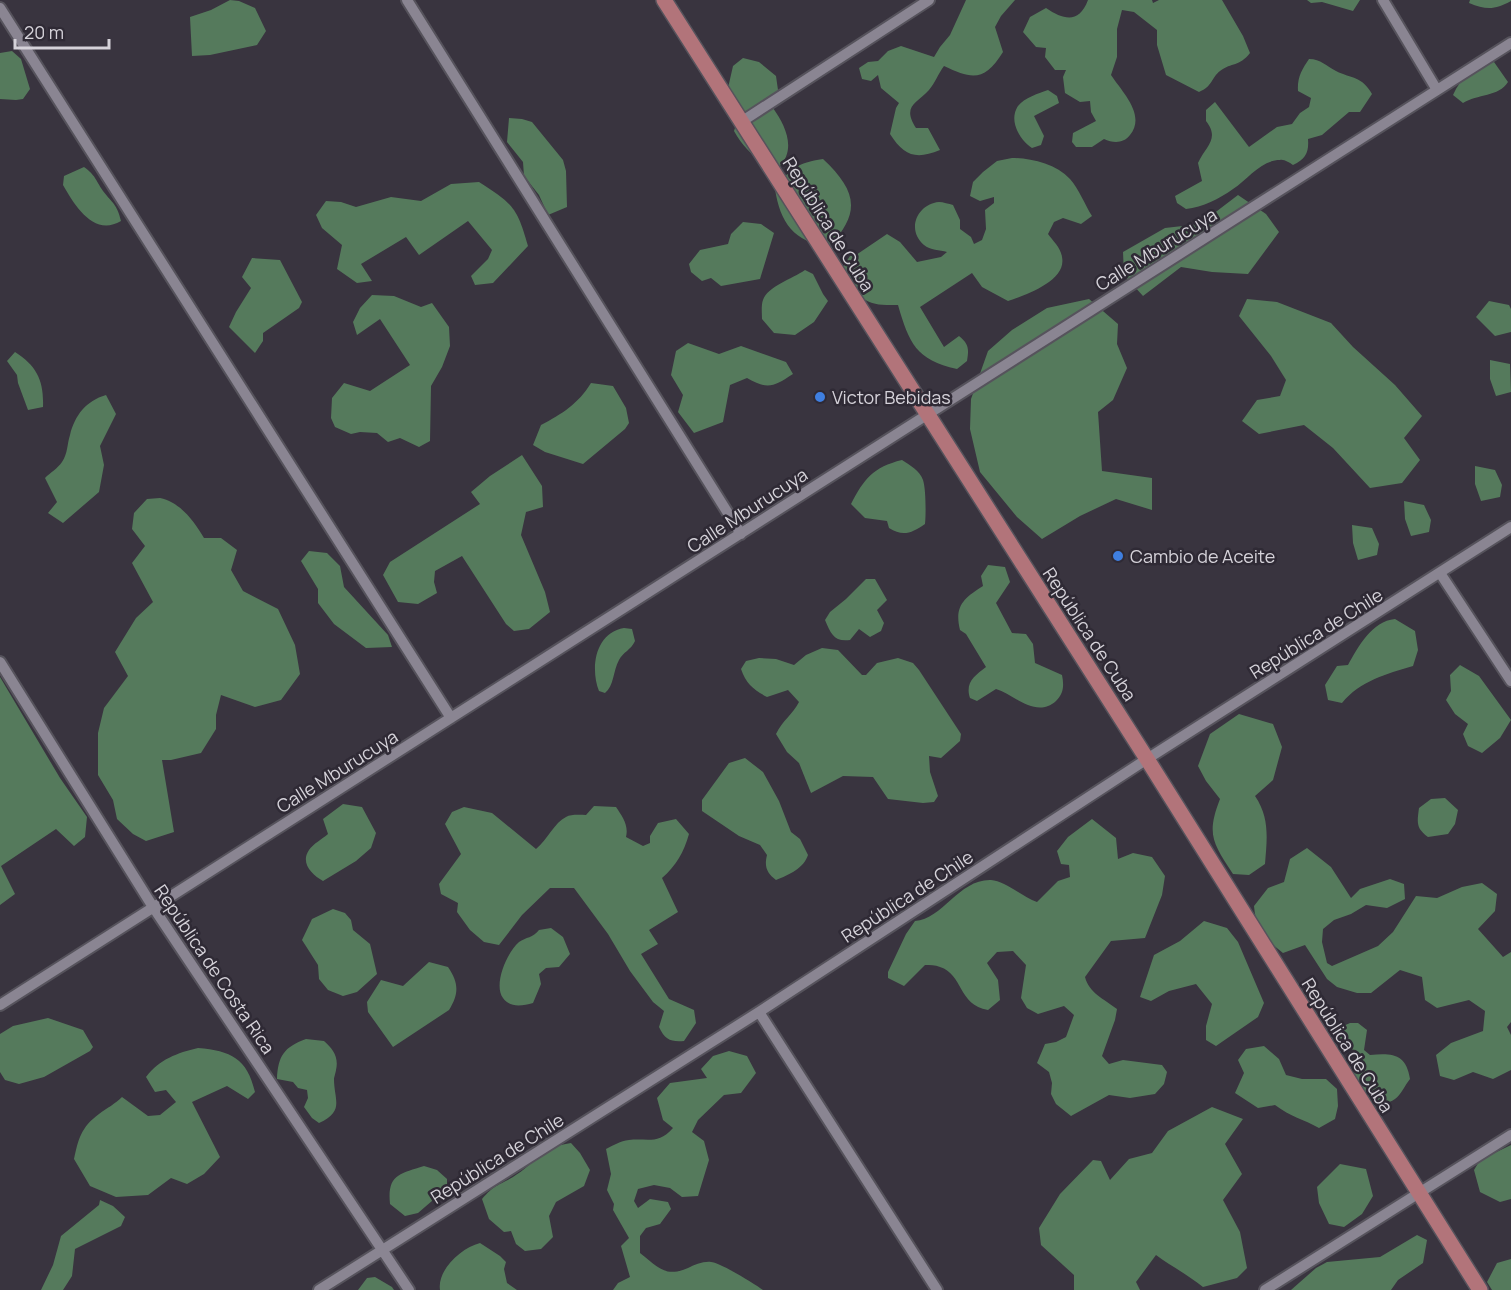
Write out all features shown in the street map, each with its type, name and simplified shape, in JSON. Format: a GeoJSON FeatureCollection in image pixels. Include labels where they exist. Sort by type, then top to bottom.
{"type":"FeatureCollection","features":[{"type":"Feature","properties":{"kind":"main road","name":"República de Cuba"},"geometry":{"type":"LineString","coordinates":[[664,0],[1147,759],[1480,1290]]}},
{"type":"Feature","properties":{"kind":"street"},"geometry":{"type":"LineString","coordinates":[[407,0],[741,534]]}},
{"type":"Feature","properties":{"kind":"street"},"geometry":{"type":"LineString","coordinates":[[741,122],[929,0]]}},
{"type":"Feature","properties":{"kind":"street"},"geometry":{"type":"LineString","coordinates":[[1383,0],[1437,90]]}},
{"type":"Feature","properties":{"kind":"street"},"geometry":{"type":"LineString","coordinates":[[0,8],[451,718]]}},
{"type":"Feature","properties":{"kind":"street","name":"Calle Mburucuya"},"geometry":{"type":"LineString","coordinates":[[0,1005],[1511,43]]}},
{"type":"Feature","properties":{"kind":"street","name":"República de Chile"},"geometry":{"type":"LineString","coordinates":[[319,1290],[759,1012],[1147,759],[1511,527]]}},
{"type":"Feature","properties":{"kind":"street"},"geometry":{"type":"LineString","coordinates":[[1440,573],[1511,681]]}},
{"type":"Feature","properties":{"kind":"street","name":"República de Costa Rica"},"geometry":{"type":"LineString","coordinates":[[0,662],[153,908],[409,1290]]}},
{"type":"Feature","properties":{"kind":"street"},"geometry":{"type":"LineString","coordinates":[[759,1012],[937,1290]]}},
{"type":"Feature","properties":{"kind":"street"},"geometry":{"type":"LineString","coordinates":[[1265,1290],[1511,1135]]}},
{"type":"Feature","properties":{"kind":"green space"},"geometry":{"type":"Polygon","coordinates":[[[230,0],[255,8],[266,31],[257,45],[210,55],[192,56],[190,17],[230,0]]]}},
{"type":"Feature","properties":{"kind":"green space"},"geometry":{"type":"Polygon","coordinates":[[[966,0],[1015,0],[995,27],[1003,52],[990,68],[978,75],[963,74],[944,66],[929,90],[912,106],[910,115],[916,128],[928,128],[940,150],[924,155],[911,154],[900,147],[890,134],[899,103],[881,88],[878,75],[871,81],[862,79],[859,68],[868,62],[878,61],[888,51],[901,46],[934,57],[950,35],[966,0]]]}},
{"type":"Feature","properties":{"kind":"green space"},"geometry":{"type":"Polygon","coordinates":[[[1088,0],[1152,0],[1153,3],[1159,0],[1222,0],[1250,53],[1239,62],[1220,71],[1207,87],[1199,92],[1166,75],[1157,45],[1157,30],[1134,12],[1122,10],[1117,29],[1117,57],[1111,75],[1131,104],[1134,112],[1134,127],[1130,135],[1121,141],[1114,142],[1104,139],[1092,147],[1076,147],[1072,142],[1073,133],[1096,121],[1091,112],[1090,101],[1080,102],[1065,93],[1063,77],[1066,70],[1055,70],[1045,57],[1046,48],[1036,47],[1023,32],[1030,17],[1046,8],[1070,18],[1080,13],[1088,0]]]}},
{"type":"Feature","properties":{"kind":"green space"},"geometry":{"type":"Polygon","coordinates":[[[1307,0],[1360,0],[1353,11],[1322,2],[1311,3],[1307,0]]]}},
{"type":"Feature","properties":{"kind":"green space"},"geometry":{"type":"Polygon","coordinates":[[[1470,0],[1511,1],[1490,8],[1469,3],[1470,0]]]}},
{"type":"Feature","properties":{"kind":"green space"},"geometry":{"type":"Polygon","coordinates":[[[12,51],[21,59],[30,89],[23,99],[0,99],[0,53],[12,51]]]}},
{"type":"Feature","properties":{"kind":"green space"},"geometry":{"type":"Polygon","coordinates":[[[743,58],[759,62],[776,76],[778,90],[773,108],[785,129],[788,145],[787,153],[779,167],[764,162],[752,154],[734,131],[741,109],[728,88],[733,66],[743,58]]]}},
{"type":"Feature","properties":{"kind":"green space"},"geometry":{"type":"Polygon","coordinates":[[[1309,59],[1320,61],[1356,79],[1368,88],[1372,94],[1360,112],[1349,112],[1322,135],[1308,139],[1306,155],[1293,165],[1283,160],[1273,161],[1211,202],[1186,209],[1177,203],[1175,196],[1202,181],[1198,163],[1212,138],[1206,121],[1206,110],[1215,102],[1249,147],[1277,127],[1292,124],[1300,113],[1309,107],[1311,98],[1298,91],[1298,82],[1309,59]]]}},
{"type":"Feature","properties":{"kind":"green space"},"geometry":{"type":"Polygon","coordinates":[[[1494,62],[1508,82],[1504,87],[1463,103],[1453,95],[1469,73],[1494,62]]]}},
{"type":"Feature","properties":{"kind":"green space"},"geometry":{"type":"Polygon","coordinates":[[[1048,90],[1057,96],[1059,103],[1034,116],[1044,136],[1041,145],[1032,148],[1017,130],[1015,112],[1024,101],[1048,90]]]}},
{"type":"Feature","properties":{"kind":"green space"},"geometry":{"type":"Polygon","coordinates":[[[509,118],[532,122],[563,160],[566,171],[567,207],[548,215],[539,195],[524,176],[523,162],[507,142],[509,118]]]}},
{"type":"Feature","properties":{"kind":"green space"},"geometry":{"type":"Polygon","coordinates":[[[1012,158],[1027,159],[1058,169],[1076,187],[1092,216],[1081,224],[1063,218],[1054,222],[1048,234],[1060,251],[1062,266],[1052,280],[1034,291],[1008,301],[982,287],[972,273],[920,307],[944,347],[959,336],[966,344],[967,361],[957,369],[943,365],[932,361],[916,348],[906,330],[898,305],[872,303],[856,292],[843,277],[844,265],[850,256],[856,255],[887,234],[900,242],[917,262],[941,257],[947,252],[924,245],[919,239],[915,225],[916,219],[925,207],[939,202],[953,205],[960,220],[960,229],[971,237],[974,244],[982,240],[986,229],[985,210],[994,203],[994,197],[980,201],[970,196],[973,182],[997,161],[1012,158]]]}},
{"type":"Feature","properties":{"kind":"green space"},"geometry":{"type":"Polygon","coordinates":[[[823,159],[842,180],[851,201],[847,222],[829,246],[806,240],[791,229],[777,201],[775,189],[795,168],[807,162],[823,159]]]}},
{"type":"Feature","properties":{"kind":"green space"},"geometry":{"type":"Polygon","coordinates":[[[84,167],[93,175],[114,204],[121,221],[111,225],[94,222],[86,217],[73,202],[63,185],[64,176],[84,167]]]}},
{"type":"Feature","properties":{"kind":"green space"},"geometry":{"type":"Polygon","coordinates":[[[479,182],[507,202],[517,214],[528,246],[493,283],[475,285],[471,276],[488,259],[492,250],[468,221],[419,255],[406,237],[361,264],[372,281],[357,283],[337,269],[342,245],[322,228],[316,215],[326,201],[341,202],[356,207],[391,197],[421,201],[451,184],[479,182]]]}},
{"type":"Feature","properties":{"kind":"green space"},"geometry":{"type":"Polygon","coordinates":[[[1238,195],[1266,214],[1279,232],[1248,274],[1181,267],[1143,296],[1124,275],[1123,252],[1165,228],[1200,224],[1238,195]]]}},
{"type":"Feature","properties":{"kind":"green space"},"geometry":{"type":"Polygon","coordinates":[[[743,222],[761,224],[774,233],[760,279],[721,286],[711,278],[702,281],[691,272],[689,264],[700,250],[728,244],[731,234],[743,222]]]}},
{"type":"Feature","properties":{"kind":"green space"},"geometry":{"type":"Polygon","coordinates":[[[252,258],[280,260],[302,302],[299,308],[263,333],[263,341],[255,353],[229,327],[251,288],[242,277],[252,258]]]}},
{"type":"Feature","properties":{"kind":"green space"},"geometry":{"type":"Polygon","coordinates":[[[805,270],[813,274],[828,301],[814,322],[795,335],[774,333],[762,319],[763,300],[775,287],[805,270]]]}},
{"type":"Feature","properties":{"kind":"green space"},"geometry":{"type":"Polygon","coordinates":[[[372,295],[394,296],[421,307],[432,303],[449,327],[450,346],[431,386],[430,441],[419,447],[400,438],[388,442],[377,433],[351,434],[335,427],[331,418],[332,398],[344,383],[370,391],[410,365],[380,319],[357,335],[353,322],[360,308],[372,295]]]}},
{"type":"Feature","properties":{"kind":"green space"},"geometry":{"type":"Polygon","coordinates":[[[1089,299],[1118,324],[1117,344],[1127,368],[1113,400],[1098,412],[1102,471],[1152,478],[1152,510],[1116,499],[1080,516],[1042,539],[1017,517],[980,472],[970,429],[971,399],[988,351],[1012,330],[1047,308],[1089,299]]]}},
{"type":"Feature","properties":{"kind":"green space"},"geometry":{"type":"Polygon","coordinates":[[[1247,299],[1277,302],[1331,323],[1353,347],[1395,385],[1422,416],[1404,438],[1420,460],[1402,483],[1370,488],[1333,448],[1304,425],[1259,434],[1242,421],[1257,400],[1280,396],[1286,380],[1271,356],[1239,316],[1247,299]]]}},
{"type":"Feature","properties":{"kind":"green space"},"geometry":{"type":"Polygon","coordinates":[[[1489,301],[1509,305],[1511,332],[1495,336],[1476,317],[1489,301]]]}},
{"type":"Feature","properties":{"kind":"green space"},"geometry":{"type":"Polygon","coordinates":[[[688,343],[719,354],[741,346],[786,362],[793,374],[770,385],[760,384],[747,378],[730,385],[723,422],[694,433],[678,412],[683,395],[671,375],[676,351],[688,343]]]}},
{"type":"Feature","properties":{"kind":"green space"},"geometry":{"type":"Polygon","coordinates":[[[15,352],[29,363],[38,375],[43,407],[28,410],[17,375],[7,361],[15,352]]]}},
{"type":"Feature","properties":{"kind":"green space"},"geometry":{"type":"Polygon","coordinates":[[[1490,360],[1510,364],[1511,392],[1496,396],[1490,379],[1490,360]]]}},
{"type":"Feature","properties":{"kind":"green space"},"geometry":{"type":"Polygon","coordinates":[[[591,383],[613,386],[626,408],[629,423],[625,429],[583,464],[545,452],[533,445],[541,425],[569,408],[591,383]]]}},
{"type":"Feature","properties":{"kind":"green space"},"geometry":{"type":"Polygon","coordinates":[[[106,395],[116,414],[100,446],[104,465],[99,492],[63,523],[48,513],[57,502],[45,478],[64,459],[78,415],[87,405],[106,395]]]}},
{"type":"Feature","properties":{"kind":"green space"},"geometry":{"type":"Polygon","coordinates":[[[522,455],[542,486],[543,507],[526,512],[521,535],[545,592],[550,612],[529,629],[514,631],[506,624],[462,556],[435,571],[434,582],[437,593],[418,604],[398,602],[383,575],[390,562],[480,504],[471,492],[522,455]]]}},
{"type":"Feature","properties":{"kind":"green space"},"geometry":{"type":"Polygon","coordinates":[[[902,460],[922,477],[926,502],[925,524],[912,532],[903,533],[889,528],[887,521],[865,518],[851,504],[870,475],[884,466],[902,460]]]}},
{"type":"Feature","properties":{"kind":"green space"},"geometry":{"type":"Polygon","coordinates":[[[1475,466],[1495,470],[1502,485],[1500,497],[1481,501],[1475,484],[1475,466]]]}},
{"type":"Feature","properties":{"kind":"green space"},"geometry":{"type":"Polygon","coordinates":[[[160,498],[180,508],[204,538],[221,538],[237,550],[231,570],[243,591],[278,609],[295,645],[300,674],[281,700],[255,707],[221,695],[216,715],[216,729],[201,753],[162,760],[174,832],[146,841],[133,834],[117,819],[113,800],[98,775],[98,733],[104,708],[128,676],[115,652],[136,618],[153,602],[132,563],[145,546],[132,529],[134,513],[147,499],[160,498]]]}},
{"type":"Feature","properties":{"kind":"green space"},"geometry":{"type":"Polygon","coordinates":[[[1404,501],[1424,505],[1431,520],[1429,532],[1411,536],[1405,519],[1404,501]]]}},
{"type":"Feature","properties":{"kind":"green space"},"geometry":{"type":"Polygon","coordinates":[[[1352,525],[1372,528],[1379,544],[1377,555],[1358,560],[1353,543],[1352,525]]]}},
{"type":"Feature","properties":{"kind":"green space"},"geometry":{"type":"Polygon","coordinates":[[[309,551],[327,553],[340,566],[344,587],[388,635],[392,647],[366,648],[334,624],[318,603],[318,589],[301,561],[309,551]]]}},
{"type":"Feature","properties":{"kind":"green space"},"geometry":{"type":"Polygon","coordinates":[[[988,565],[1005,567],[1010,582],[996,603],[1012,633],[1026,634],[1033,644],[1035,663],[1062,675],[1062,692],[1056,701],[1048,706],[1033,707],[996,689],[977,701],[970,698],[970,684],[974,677],[986,667],[966,634],[960,630],[958,615],[966,599],[983,586],[981,576],[988,565]]]}},
{"type":"Feature","properties":{"kind":"green space"},"geometry":{"type":"Polygon","coordinates":[[[866,579],[875,579],[887,600],[877,610],[884,623],[881,631],[870,637],[859,629],[850,640],[840,640],[831,633],[825,620],[830,612],[866,579]]]}},
{"type":"Feature","properties":{"kind":"green space"},"geometry":{"type":"Polygon","coordinates":[[[1395,619],[1415,631],[1418,650],[1413,666],[1383,675],[1365,684],[1342,703],[1328,700],[1325,685],[1337,666],[1348,665],[1361,643],[1379,624],[1395,619]]]}},
{"type":"Feature","properties":{"kind":"green space"},"geometry":{"type":"Polygon","coordinates":[[[624,628],[632,629],[635,641],[619,660],[608,690],[605,693],[599,691],[595,672],[597,653],[607,637],[614,631],[624,628]]]}},
{"type":"Feature","properties":{"kind":"green space"},"geometry":{"type":"Polygon","coordinates":[[[822,648],[838,650],[862,675],[866,675],[877,663],[898,658],[913,663],[919,670],[961,734],[960,741],[941,758],[929,756],[930,772],[938,796],[934,802],[888,799],[873,777],[843,776],[811,793],[799,763],[787,752],[776,734],[799,702],[788,690],[767,697],[748,683],[741,669],[746,661],[759,658],[776,659],[794,665],[806,655],[822,648]]]}},
{"type":"Feature","properties":{"kind":"green space"},"geometry":{"type":"Polygon","coordinates":[[[1460,665],[1479,676],[1511,720],[1500,738],[1482,753],[1468,746],[1463,734],[1468,724],[1455,714],[1446,700],[1451,691],[1450,675],[1460,665]]]}},
{"type":"Feature","properties":{"kind":"green space"},"geometry":{"type":"Polygon","coordinates":[[[0,677],[60,778],[87,817],[85,837],[74,846],[56,829],[1,866],[15,894],[0,905],[0,677]]]}},
{"type":"Feature","properties":{"kind":"green space"},"geometry":{"type":"Polygon","coordinates":[[[1239,714],[1273,724],[1282,747],[1273,780],[1255,796],[1265,821],[1266,855],[1265,864],[1249,875],[1233,874],[1216,846],[1213,822],[1220,799],[1198,766],[1210,734],[1239,714]]]}},
{"type":"Feature","properties":{"kind":"green space"},"geometry":{"type":"Polygon","coordinates":[[[745,758],[763,772],[779,801],[791,832],[800,839],[808,855],[800,867],[776,880],[767,869],[767,855],[760,845],[739,836],[702,811],[702,800],[729,763],[745,758]]]}},
{"type":"Feature","properties":{"kind":"green space"},"geometry":{"type":"Polygon","coordinates":[[[1445,798],[1458,810],[1455,824],[1448,834],[1428,837],[1418,825],[1419,808],[1431,799],[1445,798]]]}},
{"type":"Feature","properties":{"kind":"green space"},"geometry":{"type":"Polygon","coordinates":[[[343,804],[362,807],[376,833],[371,848],[356,861],[323,881],[308,868],[307,855],[313,846],[328,834],[323,819],[343,804]]]}},
{"type":"Feature","properties":{"kind":"green space"},"geometry":{"type":"Polygon","coordinates":[[[594,806],[616,807],[626,825],[626,837],[643,846],[650,843],[650,836],[658,823],[676,819],[689,834],[679,858],[662,878],[678,912],[649,930],[658,944],[641,954],[669,999],[694,1010],[696,1023],[684,1041],[675,1041],[664,1035],[659,1027],[664,1011],[653,1002],[630,971],[608,934],[574,888],[550,888],[522,915],[499,945],[484,942],[470,930],[457,912],[458,903],[441,894],[439,884],[461,854],[445,824],[452,812],[464,807],[492,813],[536,849],[562,819],[570,815],[586,815],[594,806]]]}},
{"type":"Feature","properties":{"kind":"green space"},"geometry":{"type":"Polygon","coordinates":[[[1092,819],[1116,838],[1118,859],[1133,853],[1152,857],[1165,876],[1162,895],[1145,938],[1111,941],[1085,977],[1093,992],[1117,1009],[1102,1056],[1109,1064],[1123,1060],[1162,1065],[1167,1072],[1164,1084],[1155,1094],[1130,1098],[1109,1095],[1071,1116],[1056,1104],[1051,1094],[1052,1083],[1049,1072],[1037,1063],[1045,1044],[1066,1037],[1074,1015],[1064,1006],[1038,1014],[1027,1008],[1021,998],[1026,965],[1013,951],[997,952],[987,963],[998,980],[1000,1000],[988,1010],[971,1002],[953,976],[940,967],[925,965],[904,986],[888,978],[888,972],[906,934],[915,921],[934,914],[960,892],[980,881],[996,881],[1037,902],[1058,881],[1070,877],[1069,865],[1061,864],[1057,851],[1068,837],[1092,819]]]}},
{"type":"Feature","properties":{"kind":"green space"},"geometry":{"type":"Polygon","coordinates":[[[1307,848],[1331,867],[1351,898],[1360,889],[1390,879],[1404,884],[1405,899],[1387,908],[1366,905],[1334,920],[1323,929],[1322,942],[1327,963],[1332,966],[1378,946],[1393,932],[1416,896],[1437,898],[1462,887],[1482,883],[1497,894],[1495,911],[1478,929],[1503,957],[1511,952],[1511,1022],[1507,1027],[1511,1035],[1511,1070],[1493,1079],[1473,1072],[1454,1080],[1440,1076],[1436,1055],[1451,1043],[1483,1031],[1485,1011],[1469,1000],[1437,1008],[1425,1000],[1422,977],[1400,970],[1371,993],[1357,993],[1337,987],[1327,979],[1305,945],[1283,953],[1266,938],[1259,927],[1254,906],[1268,888],[1284,882],[1290,859],[1307,848]]]}},
{"type":"Feature","properties":{"kind":"green space"},"geometry":{"type":"Polygon","coordinates":[[[333,909],[345,913],[351,920],[353,930],[370,944],[377,974],[357,992],[343,996],[328,990],[319,979],[318,965],[302,940],[312,919],[333,909]]]}},
{"type":"Feature","properties":{"kind":"green space"},"geometry":{"type":"Polygon","coordinates":[[[1204,921],[1227,928],[1238,942],[1264,1003],[1258,1017],[1216,1046],[1206,1040],[1206,1026],[1212,1004],[1196,984],[1169,991],[1151,1001],[1140,997],[1154,955],[1180,941],[1204,921]]]}},
{"type":"Feature","properties":{"kind":"green space"},"geometry":{"type":"Polygon","coordinates":[[[551,928],[563,937],[570,954],[559,967],[546,968],[539,974],[541,984],[533,1003],[513,1005],[509,1003],[500,992],[500,985],[503,969],[510,953],[522,940],[539,930],[551,928]]]}},
{"type":"Feature","properties":{"kind":"green space"},"geometry":{"type":"Polygon","coordinates":[[[429,962],[448,967],[456,983],[455,999],[449,1010],[393,1047],[368,1012],[367,1002],[381,980],[403,986],[429,962]]]}},
{"type":"Feature","properties":{"kind":"green space"},"geometry":{"type":"Polygon","coordinates":[[[48,1018],[83,1030],[93,1047],[90,1051],[44,1077],[19,1084],[5,1080],[0,1072],[0,1034],[13,1026],[48,1018]]]}},
{"type":"Feature","properties":{"kind":"green space"},"geometry":{"type":"Polygon","coordinates":[[[1350,1023],[1358,1023],[1367,1030],[1364,1050],[1370,1055],[1392,1055],[1405,1064],[1410,1079],[1399,1095],[1390,1102],[1371,1101],[1359,1094],[1352,1085],[1351,1070],[1361,1058],[1356,1050],[1343,1046],[1338,1036],[1341,1027],[1350,1023]]]}},
{"type":"Feature","properties":{"kind":"green space"},"geometry":{"type":"Polygon","coordinates":[[[306,1039],[324,1041],[333,1050],[337,1061],[334,1079],[335,1109],[327,1119],[319,1123],[304,1107],[308,1098],[307,1090],[298,1088],[293,1082],[277,1079],[279,1064],[284,1053],[292,1045],[306,1039]]]}},
{"type":"Feature","properties":{"kind":"green space"},"geometry":{"type":"Polygon","coordinates":[[[1264,1046],[1279,1059],[1286,1075],[1302,1079],[1326,1079],[1337,1089],[1338,1106],[1335,1119],[1319,1128],[1275,1105],[1258,1108],[1235,1093],[1244,1073],[1238,1060],[1246,1049],[1264,1046]]]}},
{"type":"Feature","properties":{"kind":"green space"},"geometry":{"type":"Polygon","coordinates":[[[198,1048],[220,1051],[236,1058],[247,1071],[255,1092],[248,1099],[227,1086],[192,1102],[220,1157],[204,1174],[187,1184],[171,1178],[148,1195],[116,1197],[90,1186],[74,1159],[84,1129],[99,1114],[122,1097],[148,1116],[160,1115],[176,1102],[166,1090],[155,1092],[146,1077],[169,1058],[198,1048]]]}},
{"type":"Feature","properties":{"kind":"green space"},"geometry":{"type":"Polygon","coordinates":[[[729,1051],[747,1056],[756,1073],[741,1093],[724,1095],[698,1120],[692,1132],[704,1141],[709,1160],[698,1196],[682,1197],[670,1188],[654,1185],[638,1189],[634,1201],[638,1208],[650,1199],[668,1202],[671,1209],[660,1224],[646,1228],[640,1236],[640,1253],[662,1270],[673,1272],[705,1262],[715,1263],[763,1290],[613,1290],[618,1283],[630,1277],[621,1246],[629,1238],[613,1210],[614,1204],[607,1190],[611,1174],[606,1149],[623,1141],[652,1140],[668,1133],[673,1128],[663,1120],[657,1098],[670,1083],[707,1078],[701,1069],[713,1056],[729,1051]]]}},
{"type":"Feature","properties":{"kind":"green space"},"geometry":{"type":"Polygon","coordinates":[[[1212,1107],[1243,1119],[1225,1144],[1242,1174],[1223,1200],[1240,1232],[1247,1268],[1237,1278],[1203,1287],[1156,1255],[1136,1282],[1140,1290],[1074,1290],[1074,1275],[1041,1245],[1039,1228],[1060,1194],[1093,1160],[1101,1161],[1110,1180],[1129,1159],[1152,1153],[1168,1131],[1212,1107]]]}},
{"type":"Feature","properties":{"kind":"green space"},"geometry":{"type":"Polygon","coordinates":[[[571,1143],[590,1170],[584,1186],[556,1202],[549,1216],[553,1237],[541,1249],[525,1251],[516,1244],[511,1231],[504,1232],[489,1219],[482,1199],[546,1152],[571,1143]]]}},
{"type":"Feature","properties":{"kind":"green space"},"geometry":{"type":"Polygon","coordinates":[[[1511,1145],[1511,1199],[1500,1202],[1480,1192],[1474,1170],[1480,1160],[1511,1145]]]}},
{"type":"Feature","properties":{"kind":"green space"},"geometry":{"type":"Polygon","coordinates":[[[1340,1164],[1366,1169],[1373,1196],[1362,1214],[1344,1227],[1329,1224],[1319,1203],[1317,1187],[1340,1164]]]}},
{"type":"Feature","properties":{"kind":"green space"},"geometry":{"type":"Polygon","coordinates":[[[424,1166],[437,1170],[447,1179],[447,1188],[418,1213],[405,1216],[390,1204],[393,1181],[401,1174],[424,1166]]]}},
{"type":"Feature","properties":{"kind":"green space"},"geometry":{"type":"Polygon","coordinates":[[[100,1200],[113,1206],[125,1217],[121,1226],[75,1249],[72,1276],[63,1290],[41,1290],[53,1265],[61,1236],[99,1205],[100,1200]]]}},
{"type":"Feature","properties":{"kind":"green space"},"geometry":{"type":"Polygon","coordinates":[[[1417,1235],[1427,1240],[1423,1263],[1398,1280],[1391,1290],[1291,1290],[1316,1268],[1327,1262],[1380,1257],[1417,1235]]]}},
{"type":"Feature","properties":{"kind":"green space"},"geometry":{"type":"Polygon","coordinates":[[[480,1243],[506,1262],[504,1269],[507,1283],[517,1290],[440,1290],[440,1282],[446,1268],[458,1255],[480,1243]]]}},
{"type":"Feature","properties":{"kind":"green space"},"geometry":{"type":"Polygon","coordinates":[[[1511,1259],[1511,1290],[1492,1290],[1487,1282],[1497,1263],[1511,1259]]]}},
{"type":"Feature","properties":{"kind":"green space"},"geometry":{"type":"Polygon","coordinates":[[[375,1277],[394,1290],[358,1290],[367,1278],[375,1277]]]}},
{"type":"Feature","properties":{"kind":"place","name":"Victor Bebidas"},"geometry":{"type":"Point","coordinates":[820,397]}},
{"type":"Feature","properties":{"kind":"place","name":"Cambio de Aceite"},"geometry":{"type":"Point","coordinates":[1118,556]}}]}
